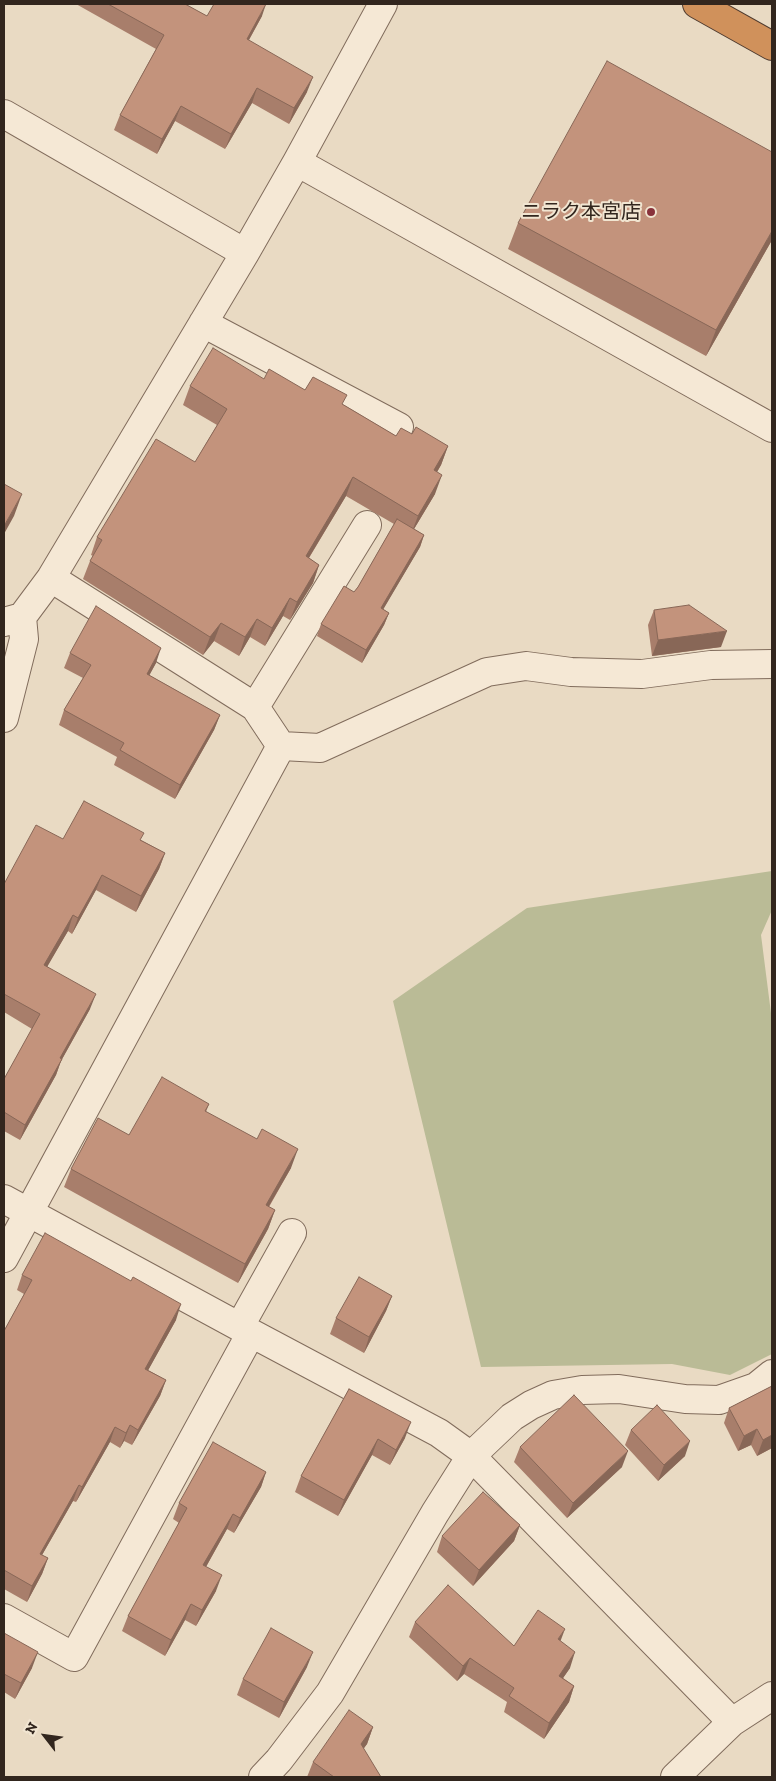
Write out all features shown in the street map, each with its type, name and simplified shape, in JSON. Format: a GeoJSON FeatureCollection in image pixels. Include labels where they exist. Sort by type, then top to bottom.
{"type":"FeatureCollection","features":[{"type":"Feature","properties":{"kind":"highway"},"geometry":{"type":"LineString","coordinates":[[697,4],[772,46]]}},
{"type":"Feature","properties":{"kind":"street"},"geometry":{"type":"LineString","coordinates":[[4,718],[24,639],[13,620],[51,578],[245,253],[383,4]]}},
{"type":"Feature","properties":{"kind":"street"},"geometry":{"type":"LineString","coordinates":[[4,114],[245,253]]}},
{"type":"Feature","properties":{"kind":"street"},"geometry":{"type":"LineString","coordinates":[[297,162],[772,428]]}},
{"type":"Feature","properties":{"kind":"street"},"geometry":{"type":"LineString","coordinates":[[203,323],[399,427]]}},
{"type":"Feature","properties":{"kind":"street"},"geometry":{"type":"LineString","coordinates":[[255,707],[367,524]]}},
{"type":"Feature","properties":{"kind":"street"},"geometry":{"type":"LineString","coordinates":[[51,578],[255,707],[281,746]]}},
{"type":"Feature","properties":{"kind":"street"},"geometry":{"type":"LineString","coordinates":[[281,746],[320,748],[487,672],[526,666],[571,672],[642,674],[711,665],[772,664]]}},
{"type":"Feature","properties":{"kind":"street"},"geometry":{"type":"LineString","coordinates":[[4,1258],[281,746]]}},
{"type":"Feature","properties":{"kind":"street"},"geometry":{"type":"LineString","coordinates":[[4,1199],[439,1433],[471,1456],[732,1722]]}},
{"type":"Feature","properties":{"kind":"street"},"geometry":{"type":"LineString","coordinates":[[4,1618],[74,1657],[245,1329],[292,1233]]}},
{"type":"Feature","properties":{"kind":"street"},"geometry":{"type":"LineString","coordinates":[[264,1777],[280,1760],[330,1693],[435,1513],[471,1456],[512,1417],[531,1405],[553,1395],[582,1390],[619,1389],[685,1399],[719,1400],[756,1387],[772,1374]]}},
{"type":"Feature","properties":{"kind":"street"},"geometry":{"type":"LineString","coordinates":[[675,1777],[732,1722],[772,1696]]}},
{"type":"Feature","properties":{"kind":"green space"},"geometry":{"type":"Polygon","coordinates":[[[772,871],[772,910],[761,935],[772,1021],[772,1354],[730,1375],[672,1364],[481,1367],[393,1001],[527,908],[772,871]]]}},
{"type":"Feature","properties":{"kind":"building"},"geometry":{"type":"Polygon","coordinates":[[[108,4],[185,4],[207,16],[214,4],[266,4],[247,39],[313,77],[294,108],[257,88],[231,134],[181,106],[162,139],[120,115],[164,35],[108,4]]]}},
{"type":"Feature","properties":{"kind":"building","name":"ニラク本宮店"},"geometry":{"type":"Polygon","coordinates":[[[607,61],[772,152],[772,231],[716,330],[518,223],[607,61]]]}},
{"type":"Feature","properties":{"kind":"building"},"geometry":{"type":"Polygon","coordinates":[[[213,348],[264,379],[269,369],[305,390],[313,377],[347,395],[342,404],[396,436],[401,428],[412,434],[416,427],[448,446],[434,470],[442,475],[418,516],[353,477],[306,556],[319,565],[297,602],[290,598],[272,628],[257,619],[245,637],[221,623],[210,637],[90,561],[102,540],[97,537],[156,439],[195,462],[227,409],[190,386],[213,348]]]}},
{"type":"Feature","properties":{"kind":"building"},"geometry":{"type":"Polygon","coordinates":[[[4,484],[22,494],[4,526],[4,484]]]}},
{"type":"Feature","properties":{"kind":"building"},"geometry":{"type":"Polygon","coordinates":[[[397,519],[424,535],[381,608],[389,613],[366,650],[321,624],[344,586],[354,592],[358,587],[397,519]]]}},
{"type":"Feature","properties":{"kind":"building"},"geometry":{"type":"Polygon","coordinates":[[[689,605],[727,631],[658,640],[654,610],[689,605]]]}},
{"type":"Feature","properties":{"kind":"building"},"geometry":{"type":"Polygon","coordinates":[[[96,606],[161,648],[147,674],[220,715],[180,785],[120,750],[124,743],[64,710],[91,665],[70,653],[96,606]]]}},
{"type":"Feature","properties":{"kind":"building"},"geometry":{"type":"Polygon","coordinates":[[[84,801],[144,833],[140,840],[165,853],[141,896],[102,875],[78,918],[73,915],[44,965],[96,994],[25,1125],[4,1112],[4,1079],[40,1014],[4,994],[4,884],[36,825],[63,839],[84,801]]]}},
{"type":"Feature","properties":{"kind":"building"},"geometry":{"type":"Polygon","coordinates":[[[162,1077],[209,1104],[205,1111],[257,1139],[262,1129],[298,1149],[266,1205],[275,1210],[245,1264],[71,1169],[98,1118],[129,1135],[162,1077]]]}},
{"type":"Feature","properties":{"kind":"building"},"geometry":{"type":"Polygon","coordinates":[[[45,1233],[131,1281],[133,1277],[181,1304],[145,1369],[166,1380],[138,1430],[130,1425],[126,1433],[115,1427],[82,1487],[79,1485],[40,1554],[48,1558],[32,1586],[4,1570],[4,1331],[32,1280],[22,1275],[45,1233]]]}},
{"type":"Feature","properties":{"kind":"building"},"geometry":{"type":"Polygon","coordinates":[[[359,1277],[392,1296],[369,1337],[336,1318],[359,1277]]]}},
{"type":"Feature","properties":{"kind":"building"},"geometry":{"type":"Polygon","coordinates":[[[772,1386],[772,1435],[763,1440],[757,1429],[744,1436],[729,1408],[772,1386]]]}},
{"type":"Feature","properties":{"kind":"building"},"geometry":{"type":"Polygon","coordinates":[[[349,1389],[411,1422],[396,1450],[378,1439],[344,1500],[301,1476],[349,1389]]]}},
{"type":"Feature","properties":{"kind":"building"},"geometry":{"type":"Polygon","coordinates":[[[574,1395],[628,1451],[573,1503],[520,1447],[574,1395]]]}},
{"type":"Feature","properties":{"kind":"building"},"geometry":{"type":"Polygon","coordinates":[[[657,1405],[690,1441],[664,1465],[631,1430],[657,1405]]]}},
{"type":"Feature","properties":{"kind":"building"},"geometry":{"type":"Polygon","coordinates":[[[213,1442],[266,1472],[240,1518],[233,1514],[203,1565],[222,1575],[202,1610],[191,1604],[171,1640],[128,1616],[187,1508],[179,1503],[213,1442]]]}},
{"type":"Feature","properties":{"kind":"building"},"geometry":{"type":"Polygon","coordinates":[[[483,1492],[520,1525],[479,1570],[442,1536],[483,1492]]]}},
{"type":"Feature","properties":{"kind":"building"},"geometry":{"type":"Polygon","coordinates":[[[448,1585],[514,1646],[538,1610],[565,1629],[558,1639],[575,1652],[559,1676],[574,1686],[549,1723],[509,1696],[514,1688],[470,1658],[463,1666],[415,1622],[448,1585]]]}},
{"type":"Feature","properties":{"kind":"building"},"geometry":{"type":"Polygon","coordinates":[[[271,1628],[313,1652],[284,1702],[243,1679],[271,1628]]]}},
{"type":"Feature","properties":{"kind":"building"},"geometry":{"type":"Polygon","coordinates":[[[4,1633],[38,1652],[21,1683],[4,1674],[4,1633]]]}},
{"type":"Feature","properties":{"kind":"building"},"geometry":{"type":"Polygon","coordinates":[[[349,1710],[373,1727],[361,1744],[381,1777],[334,1777],[313,1762],[349,1710]]]}},
{"type":"Feature","properties":{"kind":"place","name":"ニラク本宮店"},"geometry":{"type":"Point","coordinates":[651,212]}}]}
